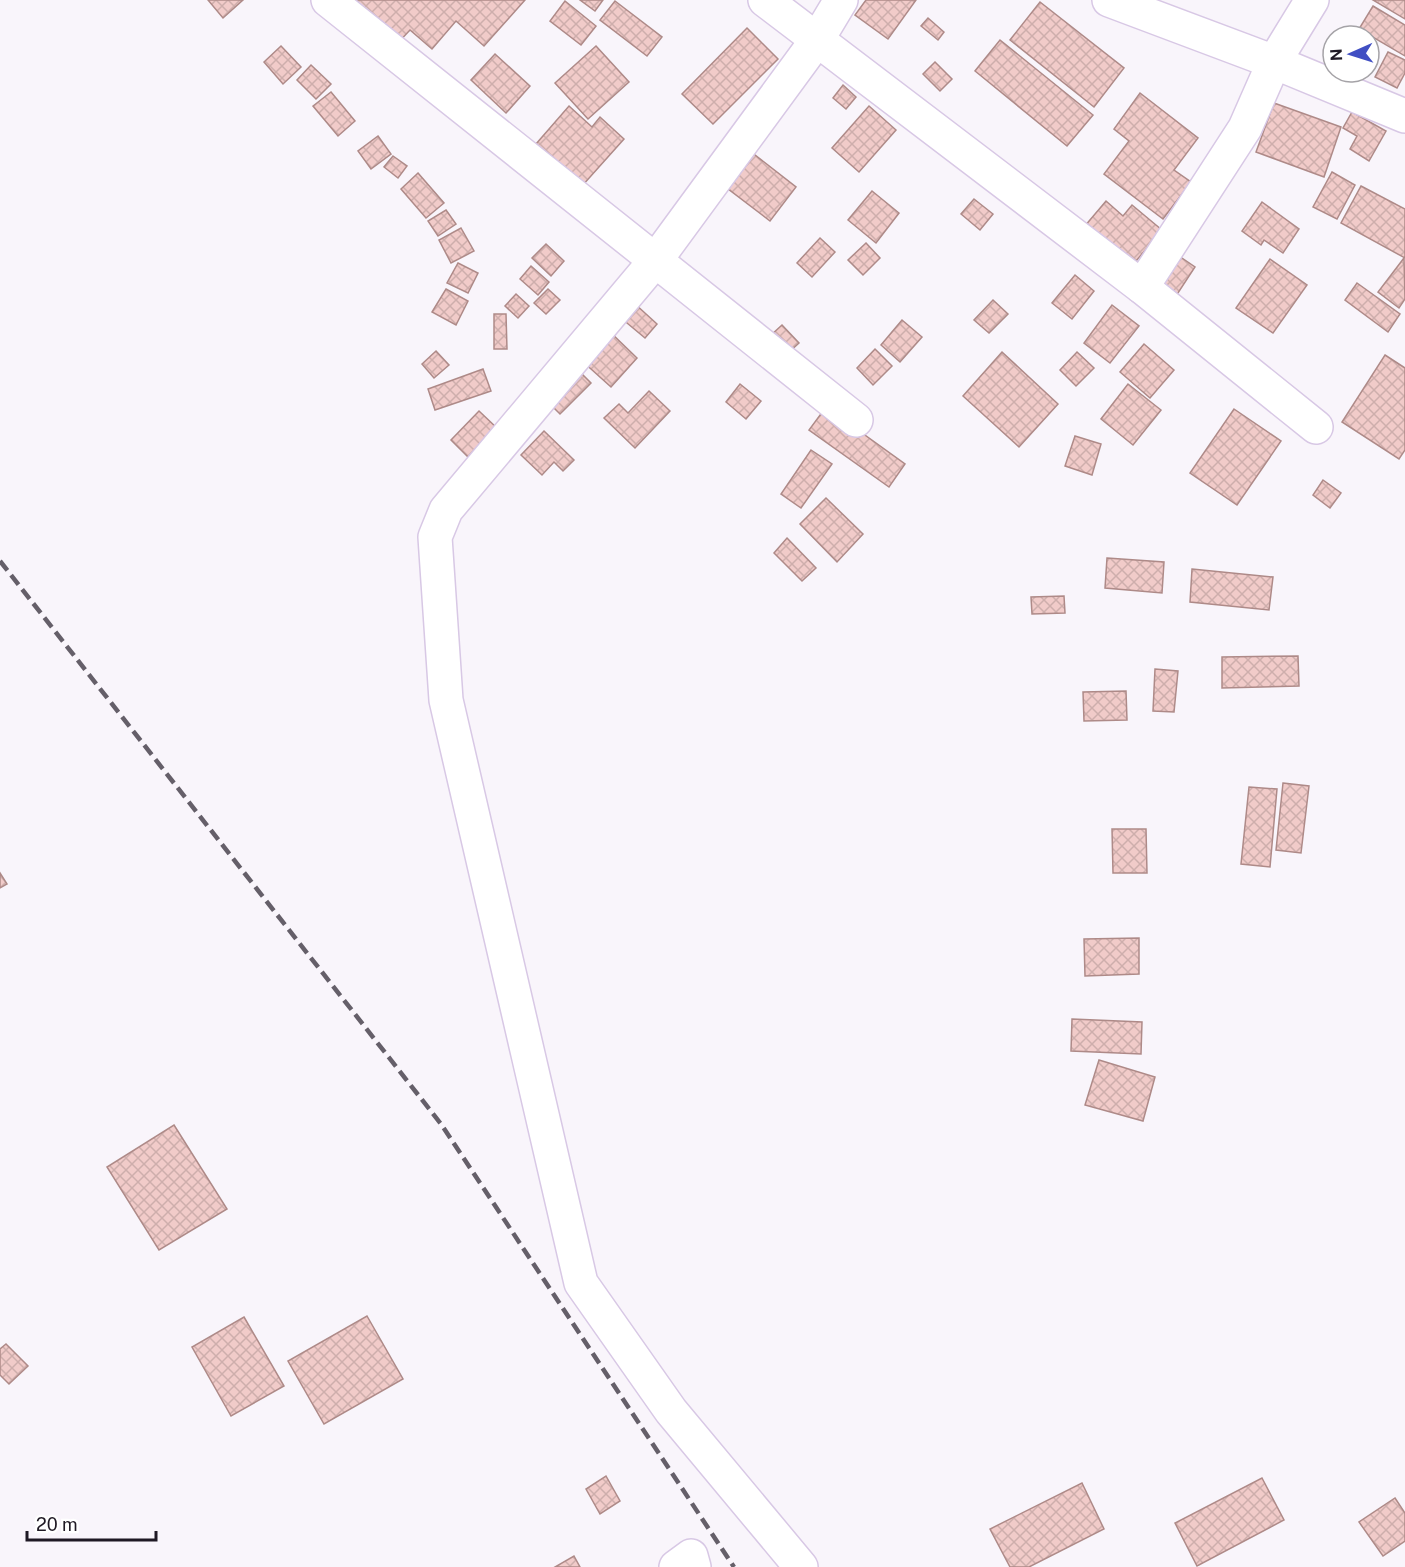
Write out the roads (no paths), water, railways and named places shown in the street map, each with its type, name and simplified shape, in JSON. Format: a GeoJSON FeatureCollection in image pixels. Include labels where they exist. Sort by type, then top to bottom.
{"type":"FeatureCollection","features":[{"type":"Feature","properties":{"kind":"street"},"geometry":{"type":"LineString","coordinates":[[328,0],[856,420]]}},
{"type":"Feature","properties":{"kind":"street"},"geometry":{"type":"LineString","coordinates":[[765,0],[1143,287],[1316,428]]}},
{"type":"Feature","properties":{"kind":"street"},"geometry":{"type":"LineString","coordinates":[[801,1567],[671,1411],[581,1283],[446,700],[435,537],[446,510],[656,261],[818,40],[841,0]]}},
{"type":"Feature","properties":{"kind":"street"},"geometry":{"type":"LineString","coordinates":[[1109,0],[1274,62],[1405,116]]}},
{"type":"Feature","properties":{"kind":"street"},"geometry":{"type":"LineString","coordinates":[[1143,287],[1245,128],[1274,62],[1312,0]]}},
{"type":"Feature","properties":{"kind":"street"},"geometry":{"type":"LineString","coordinates":[[676,1567],[691,1556],[694,1567]]}},
{"type":"Feature","properties":{"kind":"railway"},"geometry":{"type":"LineString","coordinates":[[0,561],[441,1124],[734,1567]]}}]}
